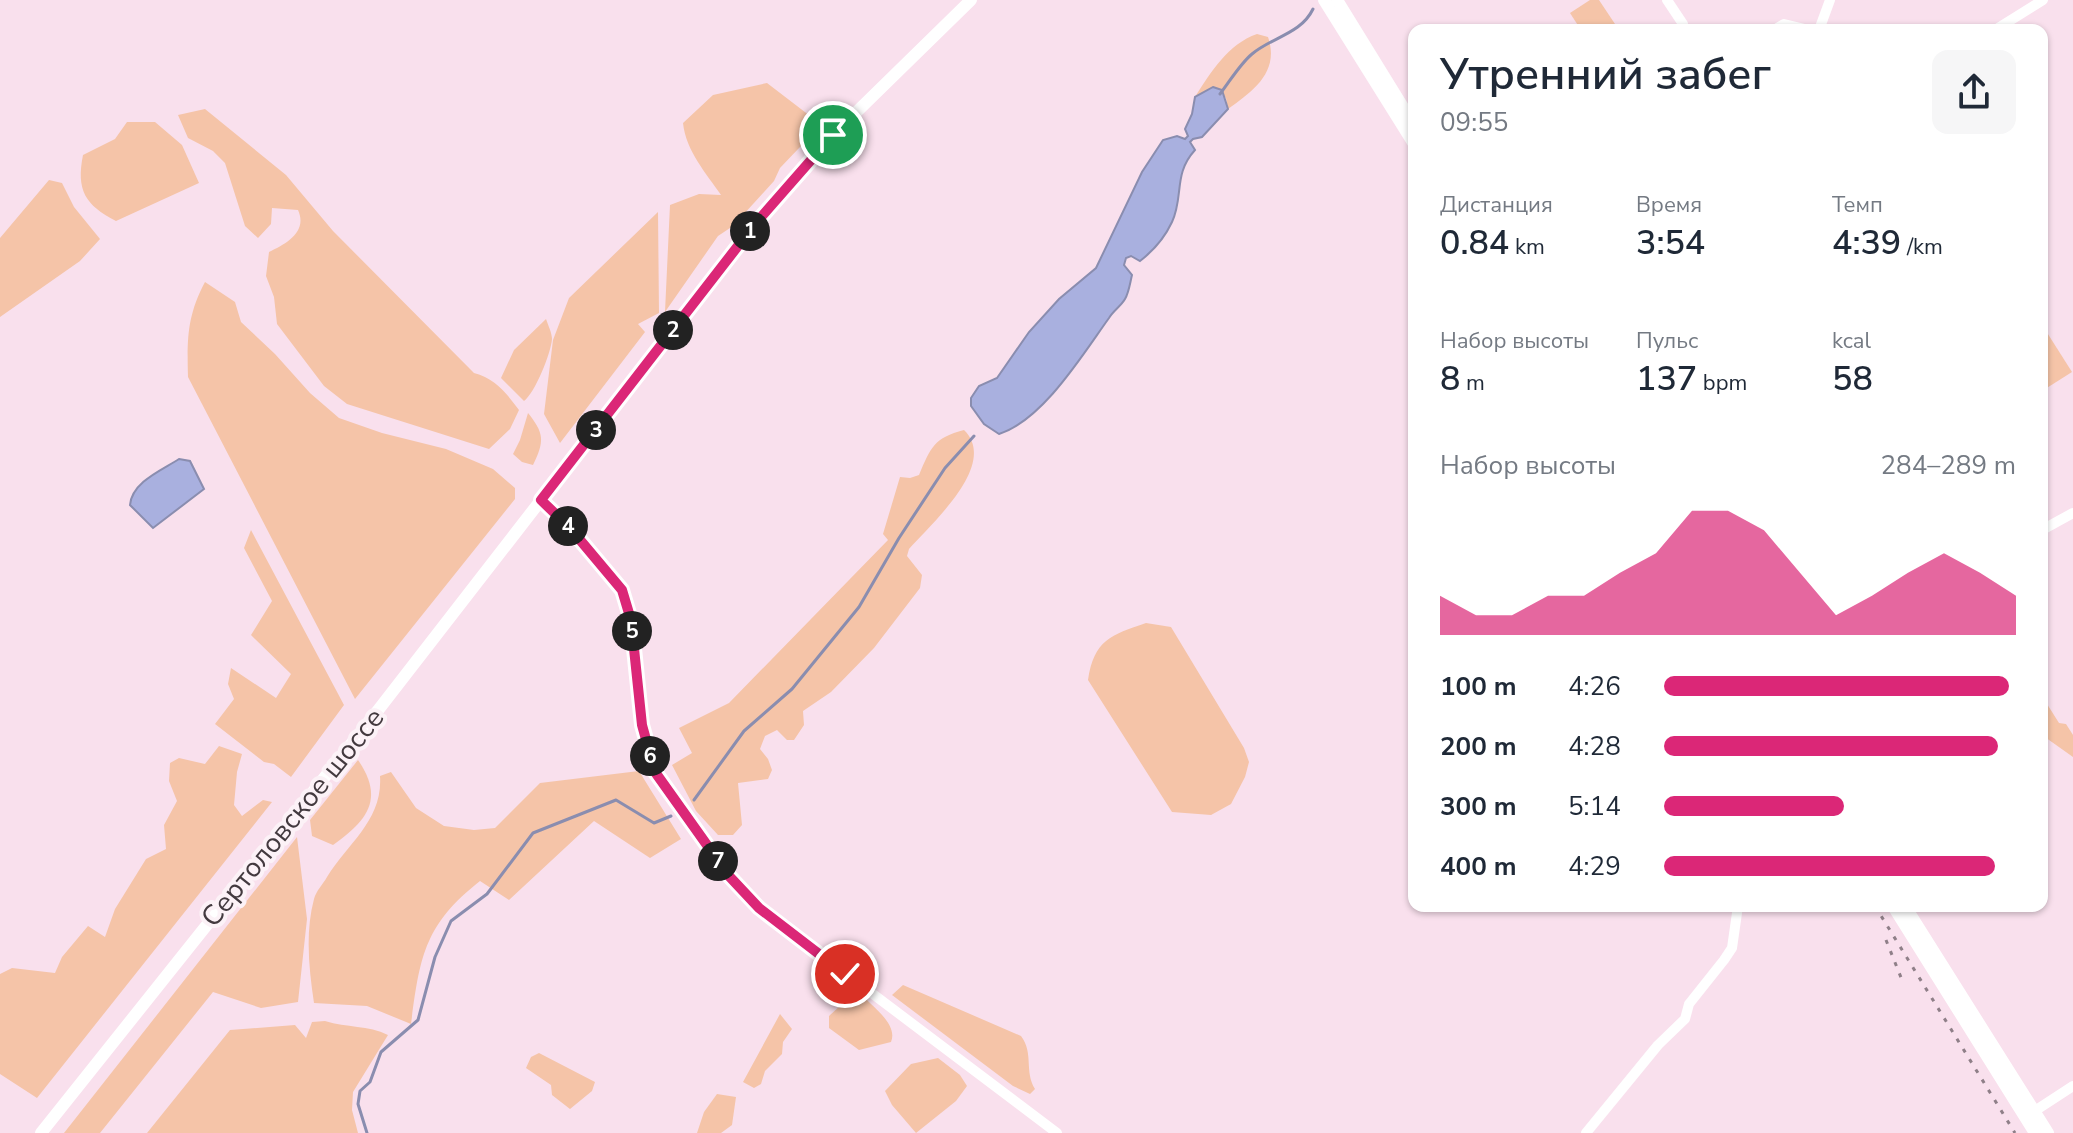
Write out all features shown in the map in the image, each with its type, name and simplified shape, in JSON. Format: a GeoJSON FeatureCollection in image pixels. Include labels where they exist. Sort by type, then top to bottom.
{"type":"FeatureCollection","features":[{"type":"Feature","properties":{"kind":"main road","name":"Сертоловское шоссе"},"geometry":{"type":"LineString","coordinates":[[41,1133],[789,184],[833,135],[971,0]]}},
{"type":"Feature","properties":{"kind":"main road"},"geometry":{"type":"LineString","coordinates":[[1324,0],[1408,134]]}},
{"type":"Feature","properties":{"kind":"main road"},"geometry":{"type":"LineString","coordinates":[[1337,0],[1408,115]]}},
{"type":"Feature","properties":{"kind":"main road"},"geometry":{"type":"LineString","coordinates":[[1897,912],[2029,1114],[2048,1133]]}},
{"type":"Feature","properties":{"kind":"main road"},"geometry":{"type":"LineString","coordinates":[[1909,912],[2029,1114],[2035,1133]]}},
{"type":"Feature","properties":{"kind":"street"},"geometry":{"type":"LineString","coordinates":[[1667,0],[1683,24]]}},
{"type":"Feature","properties":{"kind":"street"},"geometry":{"type":"LineString","coordinates":[[1821,24],[1830,0]]}},
{"type":"Feature","properties":{"kind":"street"},"geometry":{"type":"LineString","coordinates":[[2005,24],[2043,0]]}},
{"type":"Feature","properties":{"kind":"street"},"geometry":{"type":"LineString","coordinates":[[541,500],[570,528],[622,590],[631,620],[642,725],[655,772],[729,876],[759,908],[1057,1133]]}},
{"type":"Feature","properties":{"kind":"street"},"geometry":{"type":"LineString","coordinates":[[2048,527],[2073,513]]}},
{"type":"Feature","properties":{"kind":"street"},"geometry":{"type":"LineString","coordinates":[[1586,1133],[1658,1045],[1685,1019],[1696,993],[1732,948],[1737,912]]}},
{"type":"Feature","properties":{"kind":"street"},"geometry":{"type":"LineString","coordinates":[[2029,1114],[2073,1086]]}},
{"type":"Feature","properties":{"kind":"shaded area"},"geometry":{"type":"Polygon","coordinates":[[[1590,0],[1599,0],[1615,24],[1577,24],[1570,13],[1590,0]]]}},
{"type":"Feature","properties":{"kind":"shaded area"},"geometry":{"type":"Polygon","coordinates":[[[1257,34],[1268,37],[1271,49],[1267,70],[1255,88],[1228,109],[1226,98],[1212,87],[1195,97],[1229,52],[1257,34]]]}},
{"type":"Feature","properties":{"kind":"shaded area"},"geometry":{"type":"Polygon","coordinates":[[[767,83],[814,119],[819,127],[780,168],[774,181],[733,226],[718,236],[665,312],[670,205],[699,194],[721,195],[692,152],[683,123],[713,95],[767,83]]]}},
{"type":"Feature","properties":{"kind":"shaded area"},"geometry":{"type":"Polygon","coordinates":[[[205,109],[286,175],[333,231],[474,373],[500,387],[510,398],[519,410],[510,429],[489,449],[347,404],[324,386],[277,324],[274,297],[266,276],[269,252],[298,231],[298,210],[272,208],[271,224],[258,238],[245,226],[225,163],[213,151],[188,138],[178,115],[205,109]]]}},
{"type":"Feature","properties":{"kind":"shaded area"},"geometry":{"type":"Polygon","coordinates":[[[127,122],[155,122],[182,145],[199,183],[116,221],[97,209],[85,195],[81,167],[83,155],[115,139],[127,122]]]}},
{"type":"Feature","properties":{"kind":"shaded area"},"geometry":{"type":"Polygon","coordinates":[[[49,180],[62,183],[74,207],[100,239],[80,261],[0,317],[0,238],[49,180]]]}},
{"type":"Feature","properties":{"kind":"shaded area"},"geometry":{"type":"Polygon","coordinates":[[[658,212],[659,313],[638,324],[645,332],[560,443],[544,414],[553,340],[569,298],[658,212]]]}},
{"type":"Feature","properties":{"kind":"shaded area"},"geometry":{"type":"Polygon","coordinates":[[[205,282],[235,302],[241,322],[310,393],[339,418],[382,433],[446,449],[493,469],[515,488],[515,499],[355,699],[188,377],[189,328],[205,282]]]}},
{"type":"Feature","properties":{"kind":"shaded area"},"geometry":{"type":"Polygon","coordinates":[[[546,319],[552,337],[551,345],[537,382],[524,401],[501,378],[514,350],[546,319]]]}},
{"type":"Feature","properties":{"kind":"shaded area"},"geometry":{"type":"Polygon","coordinates":[[[2048,334],[2072,372],[2048,387],[2048,334]]]}},
{"type":"Feature","properties":{"kind":"shaded area"},"geometry":{"type":"Polygon","coordinates":[[[528,413],[541,438],[540,450],[533,465],[522,462],[513,454],[528,413]]]}},
{"type":"Feature","properties":{"kind":"shaded area"},"geometry":{"type":"Polygon","coordinates":[[[964,430],[973,444],[968,476],[946,509],[909,549],[907,556],[922,575],[920,588],[874,648],[831,692],[803,711],[804,725],[794,740],[787,740],[777,730],[765,736],[760,749],[772,770],[768,779],[738,783],[742,825],[733,835],[718,835],[696,811],[672,765],[692,753],[679,728],[729,703],[888,540],[883,534],[900,477],[919,475],[927,457],[940,440],[964,430]]]}},
{"type":"Feature","properties":{"kind":"shaded area"},"geometry":{"type":"Polygon","coordinates":[[[251,530],[344,705],[291,777],[274,764],[264,762],[215,724],[234,699],[228,684],[231,668],[276,698],[291,674],[251,635],[272,601],[244,548],[251,530]]]}},
{"type":"Feature","properties":{"kind":"shaded area"},"geometry":{"type":"Polygon","coordinates":[[[1146,623],[1171,627],[1244,748],[1249,762],[1231,804],[1211,815],[1172,812],[1088,680],[1095,656],[1106,641],[1146,623]]]}},
{"type":"Feature","properties":{"kind":"shaded area"},"geometry":{"type":"Polygon","coordinates":[[[2048,706],[2059,723],[2066,724],[2073,735],[2073,757],[2048,739],[2048,706]]]}},
{"type":"Feature","properties":{"kind":"shaded area"},"geometry":{"type":"Polygon","coordinates":[[[219,746],[242,754],[234,805],[242,816],[263,800],[272,802],[37,1098],[0,1074],[0,974],[12,968],[55,973],[62,957],[88,926],[105,937],[115,909],[146,859],[166,849],[164,825],[177,801],[169,781],[170,763],[179,758],[205,764],[219,746]]]}},
{"type":"Feature","properties":{"kind":"shaded area"},"geometry":{"type":"Polygon","coordinates":[[[358,760],[370,786],[371,798],[363,818],[333,845],[312,836],[310,820],[358,760]]]}},
{"type":"Feature","properties":{"kind":"shaded area"},"geometry":{"type":"Polygon","coordinates":[[[639,771],[681,839],[650,858],[594,821],[509,900],[480,881],[447,912],[428,944],[411,1024],[367,1006],[314,1003],[309,938],[314,899],[370,818],[376,806],[380,776],[391,772],[416,808],[444,826],[474,830],[495,828],[540,783],[639,771]]]}},
{"type":"Feature","properties":{"kind":"shaded area"},"geometry":{"type":"Polygon","coordinates":[[[297,837],[307,919],[298,1002],[261,1008],[213,992],[100,1133],[64,1133],[297,837]]]}},
{"type":"Feature","properties":{"kind":"shaded area"},"geometry":{"type":"Polygon","coordinates":[[[903,985],[1021,1036],[1027,1049],[1035,1089],[1030,1094],[1013,1086],[892,995],[903,985]]]}},
{"type":"Feature","properties":{"kind":"shaded area"},"geometry":{"type":"Polygon","coordinates":[[[864,997],[888,1023],[892,1036],[891,1042],[859,1050],[829,1028],[829,1016],[841,1005],[864,997]]]}},
{"type":"Feature","properties":{"kind":"shaded area"},"geometry":{"type":"Polygon","coordinates":[[[780,1014],[792,1029],[783,1042],[782,1054],[765,1071],[761,1084],[754,1088],[743,1082],[780,1014]]]}},
{"type":"Feature","properties":{"kind":"shaded area"},"geometry":{"type":"Polygon","coordinates":[[[325,1021],[388,1035],[353,1092],[352,1110],[358,1133],[147,1133],[230,1030],[295,1025],[306,1038],[312,1022],[325,1021]]]}},
{"type":"Feature","properties":{"kind":"shaded area"},"geometry":{"type":"Polygon","coordinates":[[[539,1053],[595,1082],[592,1091],[570,1109],[552,1095],[551,1085],[526,1068],[531,1057],[539,1053]]]}},
{"type":"Feature","properties":{"kind":"shaded area"},"geometry":{"type":"Polygon","coordinates":[[[938,1058],[960,1075],[967,1086],[956,1101],[916,1133],[892,1105],[885,1091],[911,1064],[938,1058]]]}},
{"type":"Feature","properties":{"kind":"shaded area"},"geometry":{"type":"Polygon","coordinates":[[[717,1094],[736,1097],[732,1125],[721,1133],[697,1133],[704,1112],[717,1094]]]}},
{"type":"Feature","properties":{"kind":"water"},"geometry":{"type":"Polygon","coordinates":[[[1213,87],[1222,90],[1228,109],[1202,137],[1190,142],[1195,150],[1181,176],[1176,212],[1166,233],[1140,261],[1131,256],[1126,258],[1124,265],[1132,275],[1125,299],[1061,384],[1031,415],[999,434],[984,424],[971,406],[971,398],[979,386],[997,378],[1029,332],[1059,299],[1096,268],[1142,172],[1163,140],[1177,136],[1185,139],[1188,136],[1185,129],[1195,97],[1213,87]]]}},
{"type":"Feature","properties":{"kind":"water"},"geometry":{"type":"Polygon","coordinates":[[[179,459],[190,461],[204,489],[153,528],[130,505],[132,497],[142,483],[179,459]]]}},
{"type":"Feature","properties":{"kind":"waterway"},"geometry":{"type":"LineString","coordinates":[[1220,94],[1252,54],[1294,30],[1313,9]]}},
{"type":"Feature","properties":{"kind":"waterway"},"geometry":{"type":"LineString","coordinates":[[694,800],[744,731],[792,689],[859,607],[945,468],[974,436]]}},
{"type":"Feature","properties":{"kind":"waterway"},"geometry":{"type":"LineString","coordinates":[[367,1133],[358,1104],[360,1091],[370,1082],[381,1052],[418,1020],[435,957],[451,921],[487,894],[533,833],[616,800],[654,823],[671,816]]}},
{"type":"Feature","properties":{"kind":"railway"},"geometry":{"type":"LineString","coordinates":[[1879,912],[2015,1133]]}},
{"type":"Feature","properties":{"kind":"railway"},"geometry":{"type":"LineString","coordinates":[[1886,940],[1902,980]]}},
{"type":"Feature","properties":{"kind":"route"},"geometry":{"type":"LineString","coordinates":[[833,135],[755,224],[541,500],[570,528],[622,590],[631,620],[642,725],[655,772],[729,876],[759,908],[845,974]]}}]}
